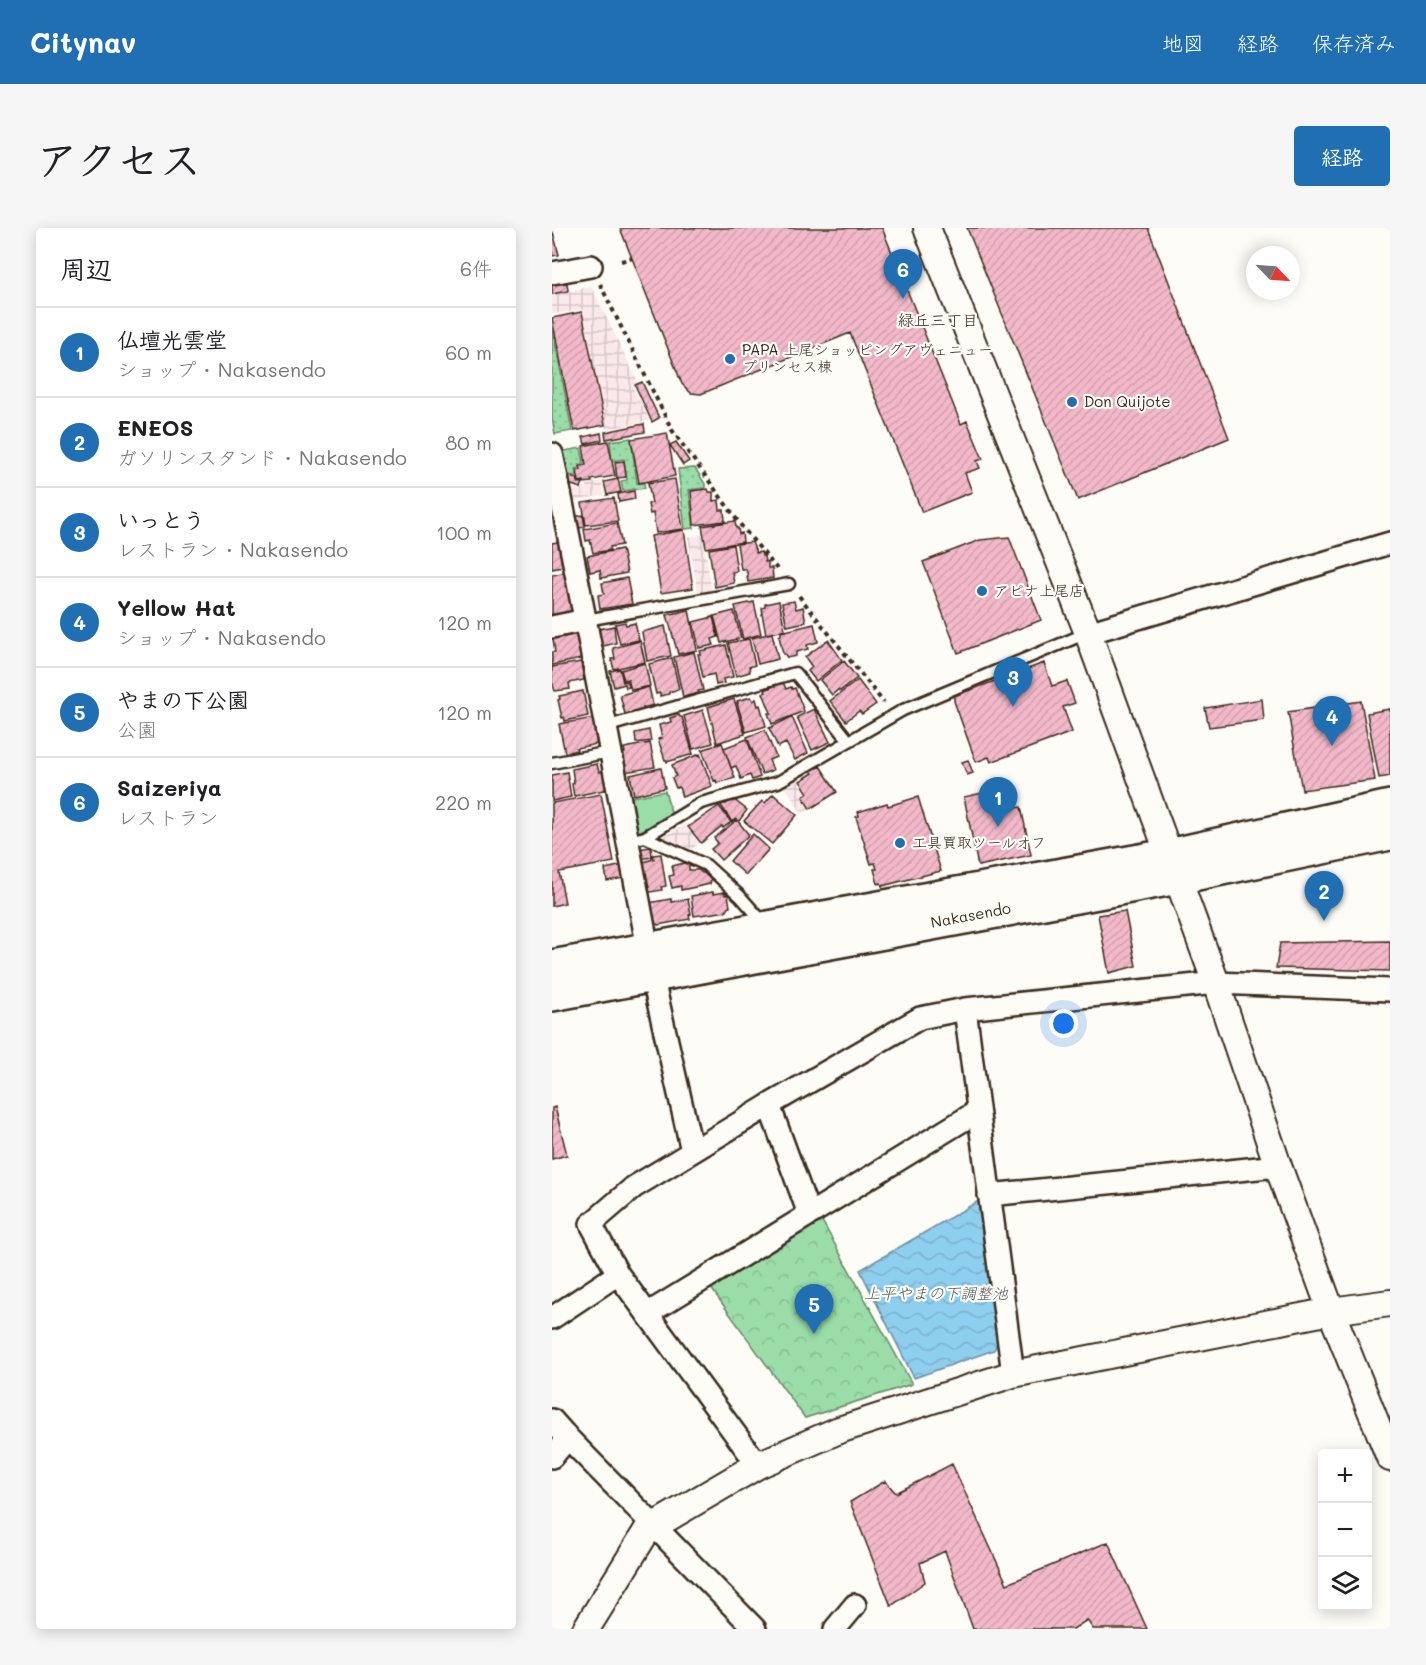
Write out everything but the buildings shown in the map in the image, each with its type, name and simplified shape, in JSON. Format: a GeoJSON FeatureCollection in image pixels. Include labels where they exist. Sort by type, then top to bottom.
{"type":"FeatureCollection","features":[{"type":"Feature","properties":{"kind":"highway","name":"Nakasendo"},"geometry":{"type":"LineString","coordinates":[[552,967],[650,962],[1173,866],[1390,807]]}},
{"type":"Feature","properties":{"kind":"highway","name":"Nakasendo"},"geometry":{"type":"LineString","coordinates":[[552,994],[767,927],[1390,833]]}},
{"type":"Feature","properties":{"kind":"street"},"geometry":{"type":"LineString","coordinates":[[927,228],[1088,633],[1216,982],[1278,1166],[1331,1311],[1390,1458]]}},
{"type":"Feature","properties":{"kind":"street"},"geometry":{"type":"LineString","coordinates":[[552,273],[591,266]]}},
{"type":"Feature","properties":{"kind":"street"},"geometry":{"type":"LineString","coordinates":[[552,454],[564,531],[586,620],[610,752],[636,839],[650,962],[692,1151]]}},
{"type":"Feature","properties":{"kind":"street"},"geometry":{"type":"LineString","coordinates":[[1088,633],[1390,543]]}},
{"type":"Feature","properties":{"kind":"street"},"geometry":{"type":"LineString","coordinates":[[552,627],[586,620]]}},
{"type":"Feature","properties":{"kind":"street"},"geometry":{"type":"LineString","coordinates":[[758,1465],[618,1274],[591,1224],[634,1187],[769,1105],[920,1018],[965,1009],[1216,982],[1390,990]]}},
{"type":"Feature","properties":{"kind":"street"},"geometry":{"type":"LineString","coordinates":[[965,1009],[1013,1374]]}},
{"type":"Feature","properties":{"kind":"street"},"geometry":{"type":"LineString","coordinates":[[769,1105],[809,1214]]}},
{"type":"Feature","properties":{"kind":"street"},"geometry":{"type":"LineString","coordinates":[[647,1314],[978,1111]]}},
{"type":"Feature","properties":{"kind":"street"},"geometry":{"type":"LineString","coordinates":[[989,1194],[1278,1166]]}},
{"type":"Feature","properties":{"kind":"street"},"geometry":{"type":"LineString","coordinates":[[552,1318],[618,1274]]}},
{"type":"Feature","properties":{"kind":"street"},"geometry":{"type":"LineString","coordinates":[[651,1524],[659,1523],[758,1465],[839,1430],[1013,1374],[1331,1311],[1390,1304]]}},
{"type":"Feature","properties":{"kind":"street"},"geometry":{"type":"LineString","coordinates":[[552,1420],[755,1629]]}},
{"type":"Feature","properties":{"kind":"street"},"geometry":{"type":"LineString","coordinates":[[552,1457],[568,1438]]}},
{"type":"Feature","properties":{"kind":"street"},"geometry":{"type":"LineString","coordinates":[[586,1629],[651,1524]]}},
{"type":"Feature","properties":{"kind":"street"},"geometry":{"type":"LineString","coordinates":[[835,1629],[855,1605]]}},
{"type":"Feature","properties":{"kind":"lane"},"geometry":{"type":"LineString","coordinates":[[586,620],[789,584]]}},
{"type":"Feature","properties":{"kind":"lane"},"geometry":{"type":"LineString","coordinates":[[636,839],[701,803],[778,782],[903,710],[1088,633]]}},
{"type":"Feature","properties":{"kind":"lane"},"geometry":{"type":"LineString","coordinates":[[605,727],[795,673],[849,741]]}},
{"type":"Feature","properties":{"kind":"lane"},"geometry":{"type":"LineString","coordinates":[[552,763],[610,752]]}},
{"type":"Feature","properties":{"kind":"lane"},"geometry":{"type":"LineString","coordinates":[[636,839],[706,865],[740,896],[767,927]]}},
{"type":"Feature","properties":{"kind":"path"},"geometry":{"type":"LineString","coordinates":[[621,261],[632,258]]}},
{"type":"Feature","properties":{"kind":"path"},"geometry":{"type":"LineString","coordinates":[[591,266],[672,430],[743,528],[816,616],[893,716]]}},
{"type":"Feature","properties":{"kind":"shaded area"},"geometry":{"type":"Polygon","coordinates":[[[591,286],[638,382],[632,385],[650,421],[606,429],[583,310],[552,314],[552,295],[591,286]]]}},
{"type":"Feature","properties":{"kind":"shaded area"},"geometry":{"type":"Polygon","coordinates":[[[601,481],[604,495],[570,502],[568,491],[601,481]]]}},
{"type":"Feature","properties":{"kind":"shaded area"},"geometry":{"type":"Polygon","coordinates":[[[702,535],[712,590],[698,593],[688,537],[702,535]]]}},
{"type":"Feature","properties":{"kind":"shaded area"},"geometry":{"type":"Polygon","coordinates":[[[797,779],[806,794],[802,797],[810,809],[802,814],[785,786],[797,779]]]}},
{"type":"Feature","properties":{"kind":"shaded area"},"geometry":{"type":"Polygon","coordinates":[[[685,825],[699,843],[692,849],[663,837],[663,836],[685,825]]]}},
{"type":"Feature","properties":{"kind":"green space"},"geometry":{"type":"Polygon","coordinates":[[[552,325],[572,431],[555,434],[552,418],[552,325]]]}},
{"type":"Feature","properties":{"kind":"green space"},"geometry":{"type":"Polygon","coordinates":[[[631,438],[637,483],[644,483],[645,488],[623,491],[621,481],[627,480],[624,459],[612,461],[610,441],[631,438]]]}},
{"type":"Feature","properties":{"kind":"green space"},"geometry":{"type":"Polygon","coordinates":[[[581,448],[584,463],[579,464],[579,468],[575,469],[577,477],[562,473],[558,452],[581,448]]]}},
{"type":"Feature","properties":{"kind":"green space"},"geometry":{"type":"Polygon","coordinates":[[[695,468],[705,488],[689,490],[694,528],[685,529],[678,469],[695,468]]]}},
{"type":"Feature","properties":{"kind":"green space"},"geometry":{"type":"Polygon","coordinates":[[[665,791],[672,815],[639,832],[631,828],[627,798],[665,791]]]}},
{"type":"Feature","properties":{"kind":"green space"},"geometry":{"type":"Polygon","coordinates":[[[821,1219],[912,1384],[805,1418],[708,1284],[821,1219]]]}},
{"type":"Feature","properties":{"kind":"water","name":"上平やまの下調整池"},"geometry":{"type":"Polygon","coordinates":[[[982,1199],[999,1340],[994,1350],[914,1378],[860,1270],[982,1199]]]}},
{"type":"Feature","properties":{"kind":"place","name":"Saizeriya"},"geometry":{"type":"Point","coordinates":[903,299]}},
{"type":"Feature","properties":{"kind":"place","name":"PAPA 上尾ショッピングアヴェニュー プリンセス棟"},"geometry":{"type":"Point","coordinates":[730,359]}},
{"type":"Feature","properties":{"kind":"place","name":"Don Quijote"},"geometry":{"type":"Point","coordinates":[1072,402]}},
{"type":"Feature","properties":{"kind":"place","name":"アピナ上尾店"},"geometry":{"type":"Point","coordinates":[982,591]}},
{"type":"Feature","properties":{"kind":"place","name":"いっとう"},"geometry":{"type":"Point","coordinates":[1013,707]}},
{"type":"Feature","properties":{"kind":"place","name":"Yellow Hat"},"geometry":{"type":"Point","coordinates":[1332,746]}},
{"type":"Feature","properties":{"kind":"place","name":"仏壇光雲堂"},"geometry":{"type":"Point","coordinates":[998,827]}},
{"type":"Feature","properties":{"kind":"place","name":"工具買取ツールオフ"},"geometry":{"type":"Point","coordinates":[900,843]}},
{"type":"Feature","properties":{"kind":"place","name":"ENEOS"},"geometry":{"type":"Point","coordinates":[1324,921]}},
{"type":"Feature","properties":{"kind":"place","name":"やまの下公園"},"geometry":{"type":"Point","coordinates":[814,1334]}},
{"type":"Feature","properties":{"kind":"district","name":"緑丘三丁目"},"geometry":{"type":"Point","coordinates":[938,320]}}]}
